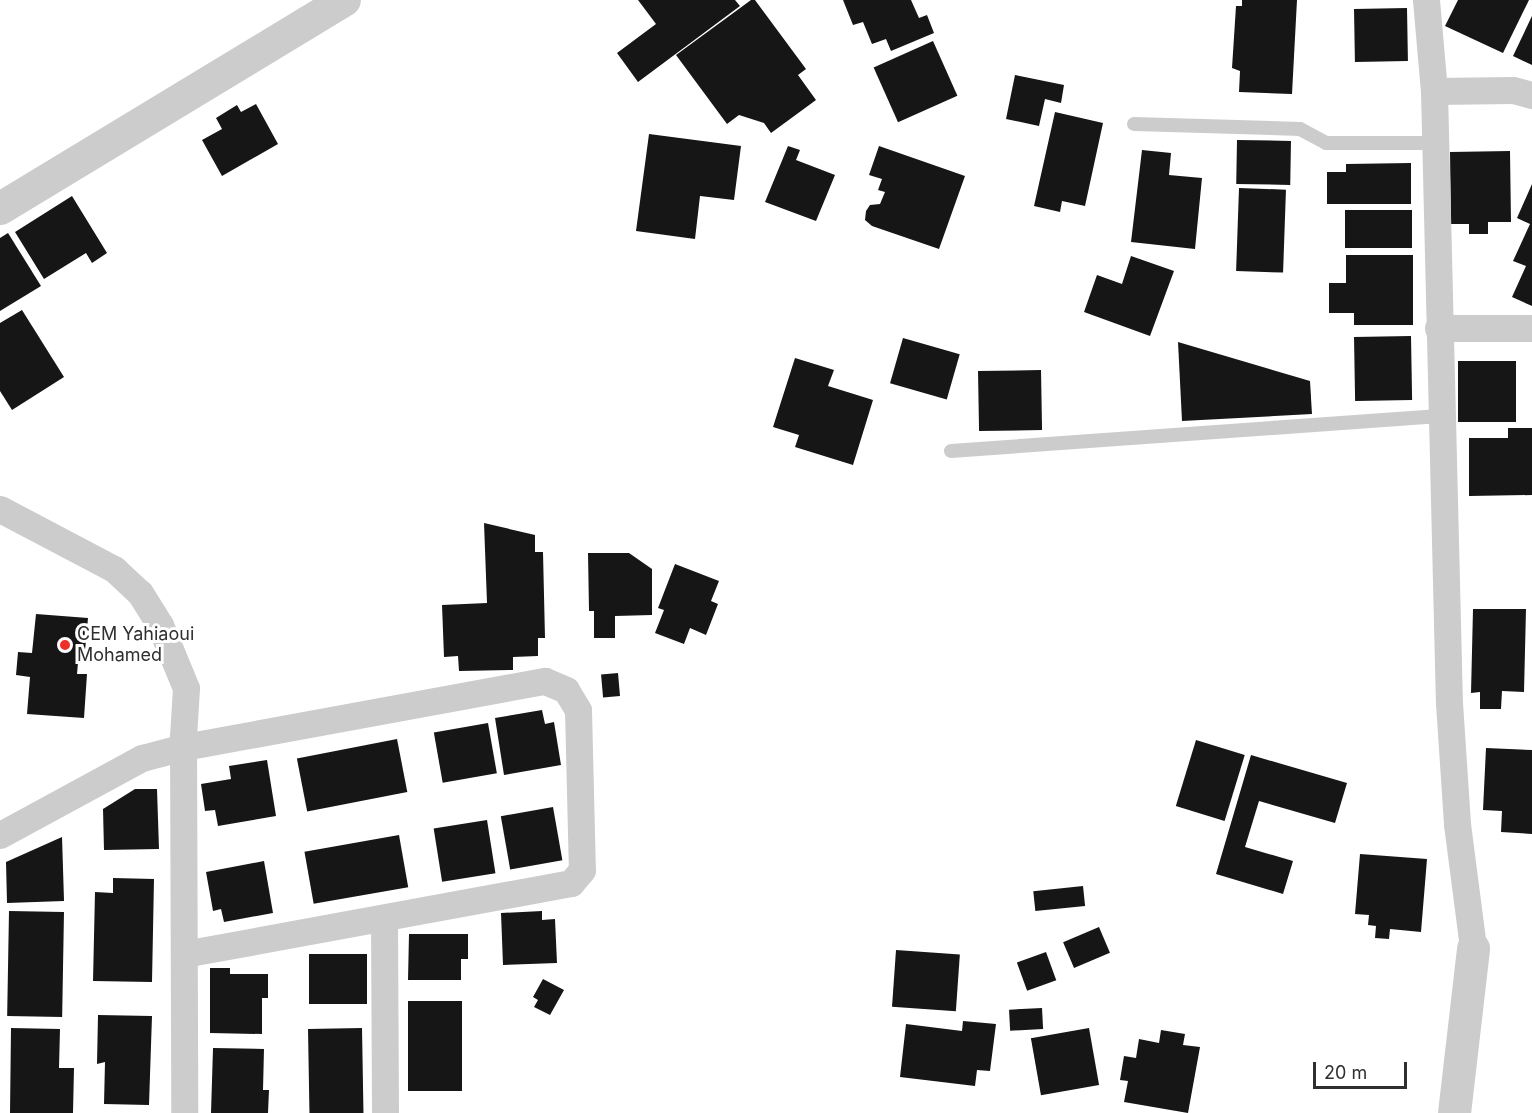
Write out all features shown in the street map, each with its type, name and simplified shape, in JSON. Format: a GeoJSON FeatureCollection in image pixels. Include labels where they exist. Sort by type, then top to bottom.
{"type":"FeatureCollection","features":[{"type":"Feature","properties":{"kind":"street"},"geometry":{"type":"LineString","coordinates":[[0,208],[345,0]]}},
{"type":"Feature","properties":{"kind":"street"},"geometry":{"type":"LineString","coordinates":[[1426,0],[1436,143],[1440,416],[1456,813],[1473,948],[1455,1113]]}},
{"type":"Feature","properties":{"kind":"street"},"geometry":{"type":"LineString","coordinates":[[1434,91],[1513,90],[1532,95]]}},
{"type":"Feature","properties":{"kind":"street"},"geometry":{"type":"LineString","coordinates":[[1438,328],[1532,328]]}},
{"type":"Feature","properties":{"kind":"street"},"geometry":{"type":"LineString","coordinates":[[0,509],[114,569],[140,593],[160,625],[186,688],[184,1113]]}},
{"type":"Feature","properties":{"kind":"street"},"geometry":{"type":"LineString","coordinates":[[0,835],[142,758],[184,747],[545,681],[566,690],[578,710],[582,870],[571,883],[553,889],[186,954]]}},
{"type":"Feature","properties":{"kind":"street"},"geometry":{"type":"LineString","coordinates":[[384,920],[385,1113]]}},
{"type":"Feature","properties":{"kind":"lane"},"geometry":{"type":"LineString","coordinates":[[1134,124],[1300,129],[1326,143],[1436,143]]}},
{"type":"Feature","properties":{"kind":"lane"},"geometry":{"type":"LineString","coordinates":[[951,451],[1440,416]]}},
{"type":"Feature","properties":{"kind":"building"},"geometry":{"type":"Polygon","coordinates":[[[638,0],[735,0],[740,6],[638,82],[617,53],[656,24],[638,0]]]}},
{"type":"Feature","properties":{"kind":"building"},"geometry":{"type":"Polygon","coordinates":[[[751,0],[755,0],[806,69],[798,75],[816,100],[771,133],[764,123],[739,115],[727,124],[676,55],[751,0]]]}},
{"type":"Feature","properties":{"kind":"building"},"geometry":{"type":"Polygon","coordinates":[[[843,0],[911,0],[919,18],[927,15],[934,33],[891,51],[886,39],[872,44],[863,22],[853,25],[843,0]]]}},
{"type":"Feature","properties":{"kind":"building"},"geometry":{"type":"Polygon","coordinates":[[[1242,0],[1297,0],[1292,94],[1239,92],[1240,71],[1232,68],[1236,6],[1242,6],[1242,0]]]}},
{"type":"Feature","properties":{"kind":"building"},"geometry":{"type":"Polygon","coordinates":[[[1458,0],[1529,0],[1503,53],[1445,26],[1458,0]]]}},
{"type":"Feature","properties":{"kind":"building"},"geometry":{"type":"Polygon","coordinates":[[[1407,8],[1408,61],[1355,62],[1354,9],[1407,8]]]}},
{"type":"Feature","properties":{"kind":"building"},"geometry":{"type":"Polygon","coordinates":[[[1532,16],[1532,65],[1513,56],[1532,16]]]}},
{"type":"Feature","properties":{"kind":"building"},"geometry":{"type":"Polygon","coordinates":[[[933,41],[957,96],[898,122],[874,67],[933,41]]]}},
{"type":"Feature","properties":{"kind":"building"},"geometry":{"type":"Polygon","coordinates":[[[1015,75],[1064,85],[1061,103],[1045,99],[1039,126],[1006,119],[1015,75]]]}},
{"type":"Feature","properties":{"kind":"building"},"geometry":{"type":"Polygon","coordinates":[[[256,104],[278,144],[222,176],[202,140],[222,129],[216,118],[237,105],[241,112],[256,104]]]}},
{"type":"Feature","properties":{"kind":"building"},"geometry":{"type":"Polygon","coordinates":[[[1055,112],[1103,123],[1085,206],[1062,201],[1060,212],[1034,206],[1055,112]]]}},
{"type":"Feature","properties":{"kind":"building"},"geometry":{"type":"Polygon","coordinates":[[[649,134],[741,146],[734,200],[700,196],[695,239],[636,231],[649,134]]]}},
{"type":"Feature","properties":{"kind":"building"},"geometry":{"type":"Polygon","coordinates":[[[1237,140],[1291,141],[1290,185],[1236,184],[1237,140]]]}},
{"type":"Feature","properties":{"kind":"building"},"geometry":{"type":"Polygon","coordinates":[[[788,146],[800,150],[796,160],[835,175],[816,221],[765,202],[788,146]]]}},
{"type":"Feature","properties":{"kind":"building"},"geometry":{"type":"Polygon","coordinates":[[[879,146],[965,176],[939,249],[872,226],[865,220],[866,211],[870,205],[880,204],[885,192],[878,190],[882,179],[869,175],[879,146]]]}},
{"type":"Feature","properties":{"kind":"building"},"geometry":{"type":"Polygon","coordinates":[[[1142,150],[1171,153],[1169,175],[1202,178],[1195,249],[1131,242],[1142,150]]]}},
{"type":"Feature","properties":{"kind":"building"},"geometry":{"type":"Polygon","coordinates":[[[1510,151],[1511,222],[1488,222],[1488,234],[1469,234],[1469,224],[1451,224],[1450,152],[1510,151]]]}},
{"type":"Feature","properties":{"kind":"building"},"geometry":{"type":"Polygon","coordinates":[[[1411,163],[1411,204],[1327,204],[1327,172],[1346,172],[1346,164],[1411,163]]]}},
{"type":"Feature","properties":{"kind":"building"},"geometry":{"type":"Polygon","coordinates":[[[1532,184],[1532,306],[1512,297],[1526,266],[1513,261],[1530,224],[1517,218],[1532,184]]]}},
{"type":"Feature","properties":{"kind":"building"},"geometry":{"type":"Polygon","coordinates":[[[1239,188],[1286,190],[1283,273],[1236,271],[1239,188]]]}},
{"type":"Feature","properties":{"kind":"building"},"geometry":{"type":"Polygon","coordinates":[[[72,196],[107,253],[92,263],[86,253],[44,279],[15,232],[72,196]]]}},
{"type":"Feature","properties":{"kind":"building"},"geometry":{"type":"Polygon","coordinates":[[[1345,210],[1412,210],[1412,248],[1345,248],[1345,210]]]}},
{"type":"Feature","properties":{"kind":"building"},"geometry":{"type":"Polygon","coordinates":[[[8,233],[41,286],[0,311],[0,238],[8,233]]]}},
{"type":"Feature","properties":{"kind":"building"},"geometry":{"type":"Polygon","coordinates":[[[1346,255],[1413,255],[1413,325],[1354,325],[1354,313],[1329,313],[1329,283],[1346,283],[1346,255]]]}},
{"type":"Feature","properties":{"kind":"building"},"geometry":{"type":"Polygon","coordinates":[[[1131,256],[1174,271],[1150,336],[1084,312],[1097,275],[1122,284],[1131,256]]]}},
{"type":"Feature","properties":{"kind":"building"},"geometry":{"type":"Polygon","coordinates":[[[22,310],[64,377],[12,410],[0,391],[0,323],[22,310]]]}},
{"type":"Feature","properties":{"kind":"building"},"geometry":{"type":"Polygon","coordinates":[[[1411,336],[1412,400],[1355,401],[1354,337],[1411,336]]]}},
{"type":"Feature","properties":{"kind":"building"},"geometry":{"type":"Polygon","coordinates":[[[903,338],[960,354],[947,399],[890,383],[903,338]]]}},
{"type":"Feature","properties":{"kind":"building"},"geometry":{"type":"Polygon","coordinates":[[[1178,342],[1310,381],[1312,414],[1182,421],[1178,342]]]}},
{"type":"Feature","properties":{"kind":"building"},"geometry":{"type":"Polygon","coordinates":[[[795,358],[834,370],[828,386],[873,400],[853,465],[795,447],[799,435],[773,427],[795,358]]]}},
{"type":"Feature","properties":{"kind":"building"},"geometry":{"type":"Polygon","coordinates":[[[1458,361],[1516,361],[1516,422],[1458,422],[1458,361]]]}},
{"type":"Feature","properties":{"kind":"building"},"geometry":{"type":"Polygon","coordinates":[[[1041,370],[1042,430],[979,431],[978,371],[1041,370]]]}},
{"type":"Feature","properties":{"kind":"building"},"geometry":{"type":"Polygon","coordinates":[[[1508,428],[1532,428],[1532,495],[1469,496],[1469,438],[1508,438],[1508,428]]]}},
{"type":"Feature","properties":{"kind":"building"},"geometry":{"type":"Polygon","coordinates":[[[484,523],[535,535],[535,552],[543,552],[545,638],[538,638],[538,656],[513,657],[513,670],[459,671],[458,656],[444,657],[442,605],[487,603],[484,523]]]}},
{"type":"Feature","properties":{"kind":"building"},"geometry":{"type":"Polygon","coordinates":[[[588,553],[629,553],[652,569],[652,615],[615,616],[615,638],[594,638],[594,611],[589,611],[588,553]]]}},
{"type":"Feature","properties":{"kind":"building"},"geometry":{"type":"Polygon","coordinates":[[[675,564],[719,581],[711,601],[718,604],[706,635],[690,628],[684,644],[655,633],[664,610],[658,608],[675,564]]]}},
{"type":"Feature","properties":{"kind":"building"},"geometry":{"type":"Polygon","coordinates":[[[1473,609],[1526,609],[1524,692],[1502,691],[1501,709],[1480,709],[1480,692],[1471,693],[1473,609]]]}},
{"type":"Feature","properties":{"kind":"building"},"geometry":{"type":"Polygon","coordinates":[[[36,614],[88,618],[85,651],[79,651],[77,674],[87,674],[84,718],[27,714],[30,677],[16,675],[18,652],[32,653],[36,614]]]}},
{"type":"Feature","properties":{"kind":"building"},"geometry":{"type":"Polygon","coordinates":[[[618,673],[620,696],[603,697],[601,674],[618,673]]]}},
{"type":"Feature","properties":{"kind":"building"},"geometry":{"type":"Polygon","coordinates":[[[542,710],[545,724],[554,722],[561,765],[504,775],[495,718],[542,710]]]}},
{"type":"Feature","properties":{"kind":"building"},"geometry":{"type":"Polygon","coordinates":[[[488,723],[497,773],[443,783],[434,733],[488,723]]]}},
{"type":"Feature","properties":{"kind":"building"},"geometry":{"type":"Polygon","coordinates":[[[397,739],[407,792],[307,811],[297,758],[397,739]]]}},
{"type":"Feature","properties":{"kind":"building"},"geometry":{"type":"Polygon","coordinates":[[[1196,740],[1245,755],[1225,821],[1176,806],[1196,740]]]}},
{"type":"Feature","properties":{"kind":"building"},"geometry":{"type":"Polygon","coordinates":[[[1486,748],[1532,750],[1532,834],[1501,832],[1502,811],[1483,810],[1486,748]]]}},
{"type":"Feature","properties":{"kind":"building"},"geometry":{"type":"Polygon","coordinates":[[[1251,755],[1347,783],[1335,823],[1259,801],[1245,847],[1293,861],[1283,894],[1216,874],[1251,755]]]}},
{"type":"Feature","properties":{"kind":"building"},"geometry":{"type":"Polygon","coordinates":[[[267,760],[276,816],[218,826],[215,810],[205,811],[201,784],[231,779],[229,766],[267,760]]]}},
{"type":"Feature","properties":{"kind":"building"},"geometry":{"type":"Polygon","coordinates":[[[135,789],[157,789],[159,849],[104,850],[103,809],[135,789]]]}},
{"type":"Feature","properties":{"kind":"building"},"geometry":{"type":"Polygon","coordinates":[[[553,807],[562,860],[510,869],[501,816],[553,807]]]}},
{"type":"Feature","properties":{"kind":"building"},"geometry":{"type":"Polygon","coordinates":[[[487,820],[495,873],[442,882],[434,828],[487,820]]]}},
{"type":"Feature","properties":{"kind":"building"},"geometry":{"type":"Polygon","coordinates":[[[399,835],[408,887],[314,904],[304,852],[399,835]]]}},
{"type":"Feature","properties":{"kind":"building"},"geometry":{"type":"Polygon","coordinates":[[[62,837],[64,901],[7,903],[6,862],[62,837]]]}},
{"type":"Feature","properties":{"kind":"building"},"geometry":{"type":"Polygon","coordinates":[[[1360,854],[1427,859],[1421,932],[1390,929],[1389,939],[1375,938],[1376,926],[1368,925],[1369,915],[1355,914],[1360,854]]]}},
{"type":"Feature","properties":{"kind":"building"},"geometry":{"type":"Polygon","coordinates":[[[264,861],[273,913],[224,922],[221,909],[213,911],[206,872],[264,861]]]}},
{"type":"Feature","properties":{"kind":"building"},"geometry":{"type":"Polygon","coordinates":[[[113,878],[154,879],[152,982],[93,981],[95,892],[113,893],[113,878]]]}},
{"type":"Feature","properties":{"kind":"building"},"geometry":{"type":"Polygon","coordinates":[[[1083,886],[1085,906],[1035,911],[1033,891],[1083,886]]]}},
{"type":"Feature","properties":{"kind":"building"},"geometry":{"type":"Polygon","coordinates":[[[9,911],[64,912],[62,1017],[7,1016],[9,911]]]}},
{"type":"Feature","properties":{"kind":"building"},"geometry":{"type":"Polygon","coordinates":[[[542,911],[542,920],[555,919],[557,963],[503,965],[501,913],[542,911]]]}},
{"type":"Feature","properties":{"kind":"building"},"geometry":{"type":"Polygon","coordinates":[[[1099,927],[1110,953],[1074,968],[1063,942],[1099,927]]]}},
{"type":"Feature","properties":{"kind":"building"},"geometry":{"type":"Polygon","coordinates":[[[409,934],[468,934],[468,959],[461,959],[461,980],[408,980],[409,934]]]}},
{"type":"Feature","properties":{"kind":"building"},"geometry":{"type":"Polygon","coordinates":[[[896,950],[960,954],[956,1011],[892,1007],[896,950]]]}},
{"type":"Feature","properties":{"kind":"building"},"geometry":{"type":"Polygon","coordinates":[[[1046,952],[1056,980],[1027,991],[1017,963],[1046,952]]]}},
{"type":"Feature","properties":{"kind":"building"},"geometry":{"type":"Polygon","coordinates":[[[309,954],[367,954],[367,1004],[309,1004],[309,954]]]}},
{"type":"Feature","properties":{"kind":"building"},"geometry":{"type":"Polygon","coordinates":[[[210,968],[230,968],[230,974],[268,974],[268,998],[262,998],[262,1034],[210,1033],[210,968]]]}},
{"type":"Feature","properties":{"kind":"building"},"geometry":{"type":"Polygon","coordinates":[[[543,979],[564,990],[550,1015],[534,1007],[538,1000],[533,997],[543,979]]]}},
{"type":"Feature","properties":{"kind":"building"},"geometry":{"type":"Polygon","coordinates":[[[408,1001],[462,1001],[462,1091],[408,1091],[408,1001]]]}},
{"type":"Feature","properties":{"kind":"building"},"geometry":{"type":"Polygon","coordinates":[[[1042,1008],[1043,1029],[1010,1031],[1009,1010],[1042,1008]]]}},
{"type":"Feature","properties":{"kind":"building"},"geometry":{"type":"Polygon","coordinates":[[[98,1015],[152,1016],[149,1105],[104,1104],[105,1062],[97,1064],[98,1015]]]}},
{"type":"Feature","properties":{"kind":"building"},"geometry":{"type":"Polygon","coordinates":[[[963,1021],[996,1024],[990,1071],[977,1070],[975,1086],[900,1077],[906,1024],[962,1031],[963,1021]]]}},
{"type":"Feature","properties":{"kind":"building"},"geometry":{"type":"Polygon","coordinates":[[[11,1028],[60,1029],[59,1068],[74,1068],[73,1113],[10,1113],[11,1028]]]}},
{"type":"Feature","properties":{"kind":"building"},"geometry":{"type":"Polygon","coordinates":[[[362,1028],[363,1113],[309,1113],[308,1029],[362,1028]]]}},
{"type":"Feature","properties":{"kind":"building"},"geometry":{"type":"Polygon","coordinates":[[[1089,1028],[1099,1085],[1041,1095],[1031,1038],[1089,1028]]]}},
{"type":"Feature","properties":{"kind":"building"},"geometry":{"type":"Polygon","coordinates":[[[1161,1030],[1185,1034],[1183,1045],[1200,1047],[1188,1113],[1124,1102],[1128,1081],[1120,1080],[1124,1056],[1136,1058],[1139,1039],[1159,1043],[1161,1030]]]}},
{"type":"Feature","properties":{"kind":"building"},"geometry":{"type":"Polygon","coordinates":[[[213,1048],[264,1049],[263,1090],[269,1090],[268,1113],[211,1113],[213,1048]]]}},
{"type":"Feature","properties":{"kind":"place","name":"CEM Yahiaoui Mohamed"},"geometry":{"type":"Point","coordinates":[65,645]}}]}
